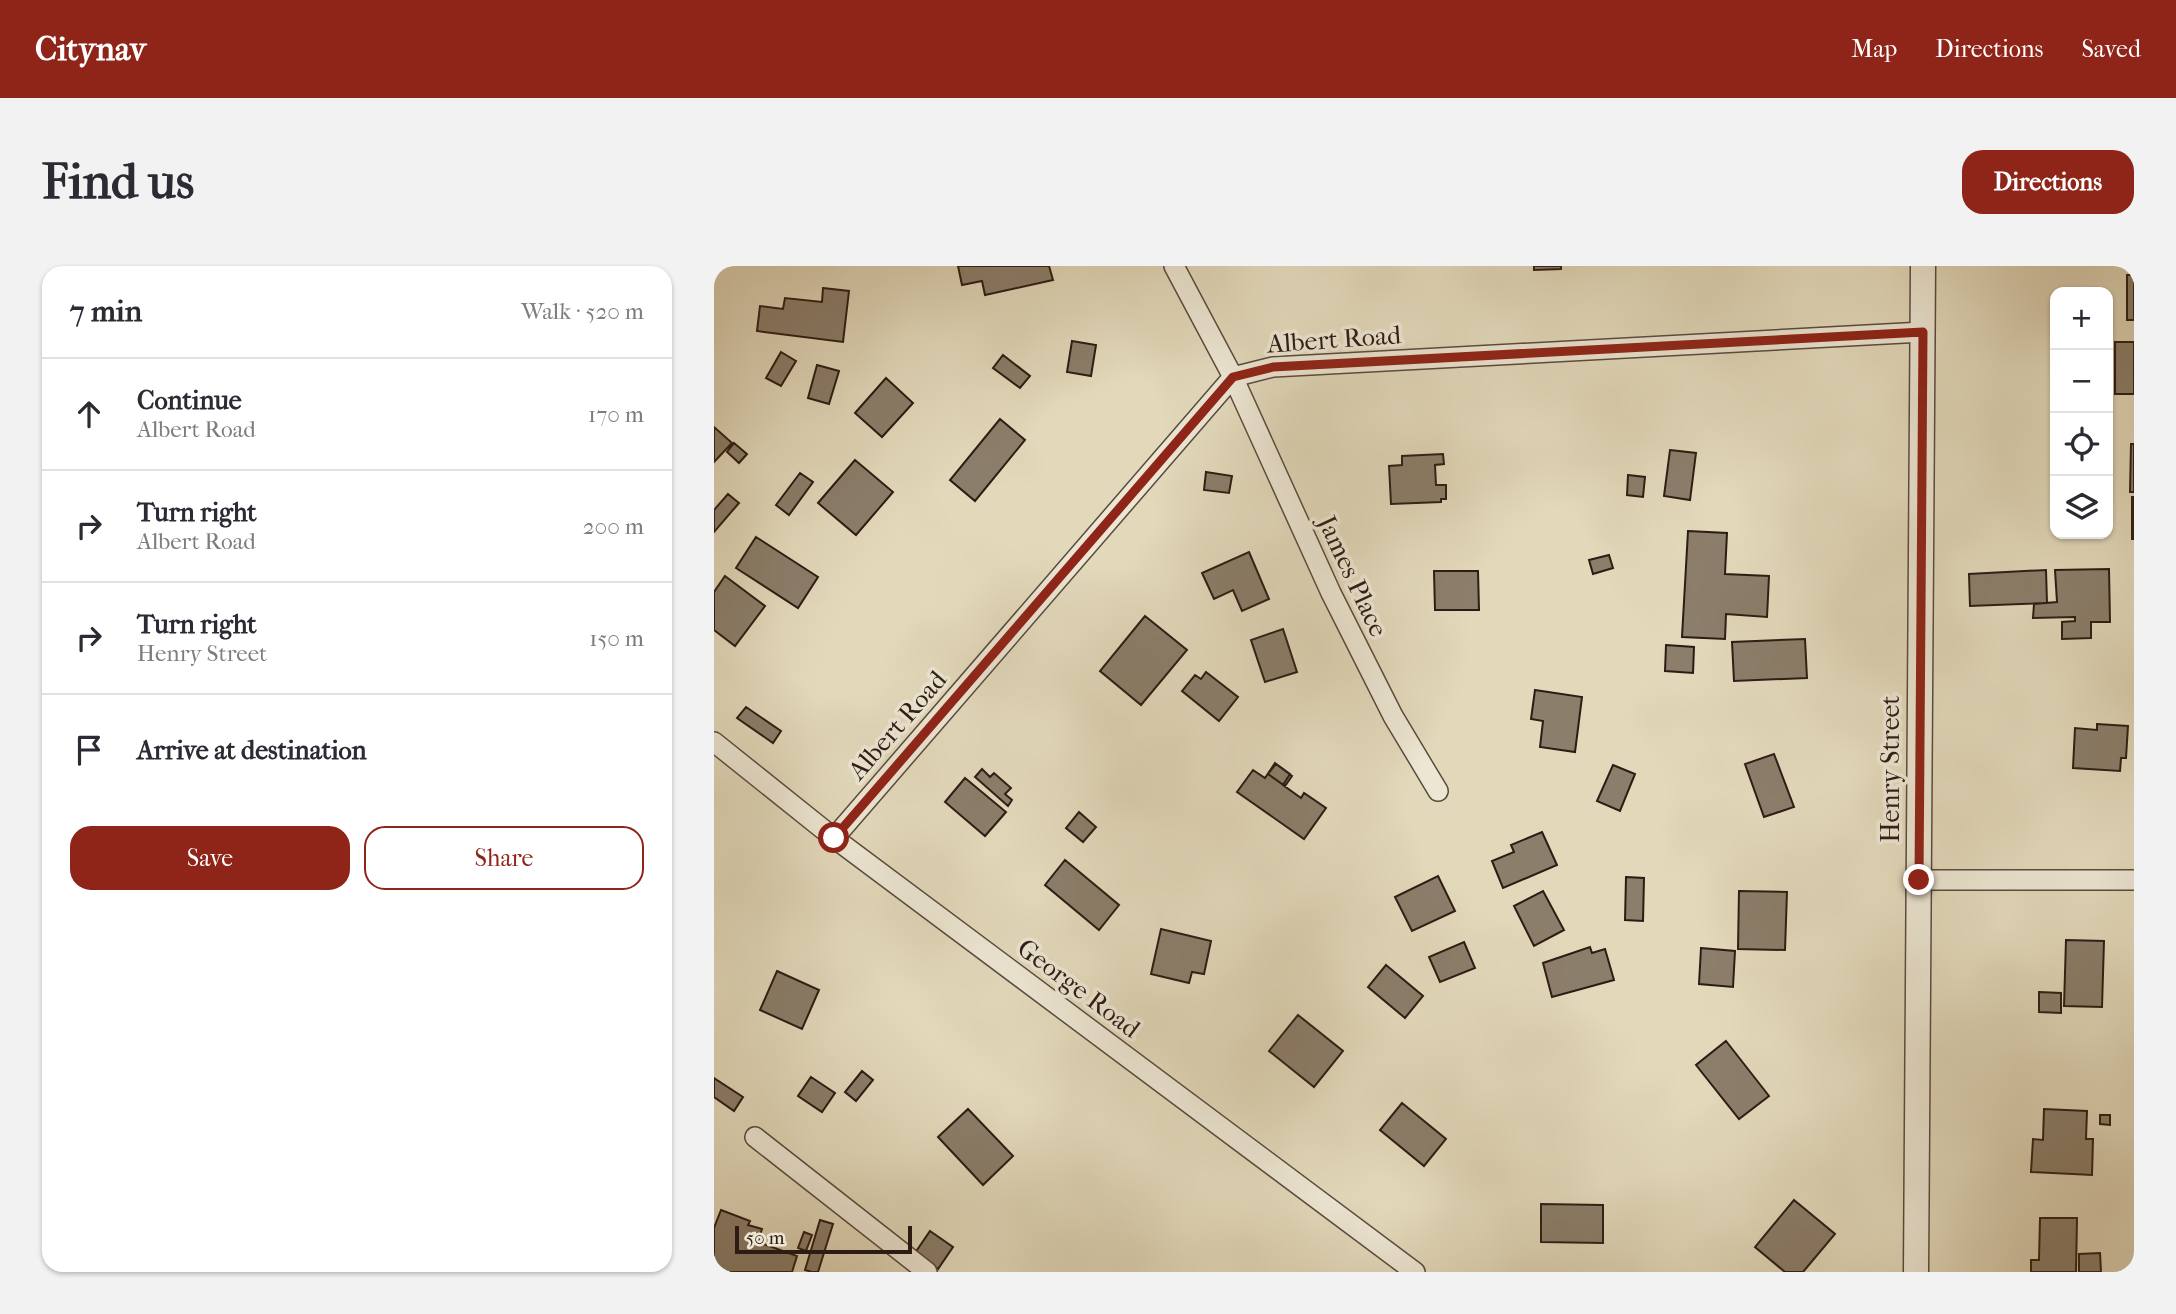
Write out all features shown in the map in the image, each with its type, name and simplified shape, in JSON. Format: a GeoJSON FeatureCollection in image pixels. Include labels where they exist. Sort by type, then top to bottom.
{"type":"FeatureCollection","features":[{"type":"Feature","properties":{"kind":"street","name":"James Place"},"geometry":{"type":"LineString","coordinates":[[1174,266],[1233,377],[1331,593],[1393,716],[1438,791]]}},
{"type":"Feature","properties":{"kind":"street","name":"Henry Street"},"geometry":{"type":"LineString","coordinates":[[1916,1272],[1923,266]]}},
{"type":"Feature","properties":{"kind":"street","name":"Albert Road"},"geometry":{"type":"LineString","coordinates":[[834,838],[1233,377],[1273,367],[1923,332]]}},
{"type":"Feature","properties":{"kind":"street","name":"George Road"},"geometry":{"type":"LineString","coordinates":[[714,742],[834,838],[1415,1272]]}},
{"type":"Feature","properties":{"kind":"street"},"geometry":{"type":"LineString","coordinates":[[1919,880],[2134,880]]}},
{"type":"Feature","properties":{"kind":"street"},"geometry":{"type":"LineString","coordinates":[[755,1137],[927,1272]]}},
{"type":"Feature","properties":{"kind":"building"},"geometry":{"type":"Polygon","coordinates":[[[958,266],[1049,266],[1053,280],[985,295],[982,281],[962,285],[958,266]]]}},
{"type":"Feature","properties":{"kind":"building"},"geometry":{"type":"Polygon","coordinates":[[[1534,266],[1561,266],[1561,269],[1534,270],[1534,266]]]}},
{"type":"Feature","properties":{"kind":"building"},"geometry":{"type":"Polygon","coordinates":[[[2127,275],[2134,275],[2134,320],[2127,320],[2127,275]]]}},
{"type":"Feature","properties":{"kind":"building"},"geometry":{"type":"Polygon","coordinates":[[[823,288],[849,291],[843,342],[757,331],[760,306],[783,309],[785,298],[822,302],[823,288]]]}},
{"type":"Feature","properties":{"kind":"building"},"geometry":{"type":"Polygon","coordinates":[[[1072,341],[1096,345],[1091,376],[1067,372],[1072,341]]]}},
{"type":"Feature","properties":{"kind":"building"},"geometry":{"type":"Polygon","coordinates":[[[2115,342],[2134,342],[2134,394],[2115,394],[2115,342]]]}},
{"type":"Feature","properties":{"kind":"building"},"geometry":{"type":"Polygon","coordinates":[[[781,352],[796,361],[781,386],[766,378],[781,352]]]}},
{"type":"Feature","properties":{"kind":"building"},"geometry":{"type":"Polygon","coordinates":[[[1003,355],[1030,376],[1020,388],[993,368],[1003,355]]]}},
{"type":"Feature","properties":{"kind":"building"},"geometry":{"type":"Polygon","coordinates":[[[817,365],[839,371],[829,404],[808,398],[817,365]]]}},
{"type":"Feature","properties":{"kind":"building"},"geometry":{"type":"Polygon","coordinates":[[[886,378],[913,403],[882,437],[855,413],[886,378]]]}},
{"type":"Feature","properties":{"kind":"building"},"geometry":{"type":"Polygon","coordinates":[[[1000,419],[1025,440],[975,501],[950,480],[1000,419]]]}},
{"type":"Feature","properties":{"kind":"building"},"geometry":{"type":"Polygon","coordinates":[[[714,427],[732,443],[714,462],[714,427]]]}},
{"type":"Feature","properties":{"kind":"building"},"geometry":{"type":"Polygon","coordinates":[[[734,443],[747,454],[739,463],[727,452],[734,443]]]}},
{"type":"Feature","properties":{"kind":"building"},"geometry":{"type":"Polygon","coordinates":[[[2131,444],[2134,444],[2134,492],[2130,492],[2131,444]]]}},
{"type":"Feature","properties":{"kind":"building"},"geometry":{"type":"Polygon","coordinates":[[[1670,450],[1696,453],[1690,500],[1664,496],[1670,450]]]}},
{"type":"Feature","properties":{"kind":"building"},"geometry":{"type":"Polygon","coordinates":[[[1443,454],[1444,464],[1435,465],[1436,485],[1446,485],[1446,499],[1441,499],[1441,502],[1391,504],[1389,466],[1402,465],[1402,456],[1443,454]]]}},
{"type":"Feature","properties":{"kind":"building"},"geometry":{"type":"Polygon","coordinates":[[[855,460],[893,492],[856,535],[818,503],[855,460]]]}},
{"type":"Feature","properties":{"kind":"building"},"geometry":{"type":"Polygon","coordinates":[[[1206,472],[1232,476],[1229,493],[1204,490],[1206,472]]]}},
{"type":"Feature","properties":{"kind":"building"},"geometry":{"type":"Polygon","coordinates":[[[800,473],[813,482],[789,515],[776,505],[800,473]]]}},
{"type":"Feature","properties":{"kind":"building"},"geometry":{"type":"Polygon","coordinates":[[[1628,475],[1645,477],[1643,497],[1627,495],[1628,475]]]}},
{"type":"Feature","properties":{"kind":"building"},"geometry":{"type":"Polygon","coordinates":[[[728,494],[739,503],[714,532],[714,510],[728,494]]]}},
{"type":"Feature","properties":{"kind":"building"},"geometry":{"type":"Polygon","coordinates":[[[2134,497],[2134,539],[2132,539],[2134,497]]]}},
{"type":"Feature","properties":{"kind":"building"},"geometry":{"type":"Polygon","coordinates":[[[1688,531],[1727,533],[1725,574],[1769,576],[1767,617],[1726,614],[1725,639],[1682,637],[1688,531]]]}},
{"type":"Feature","properties":{"kind":"building"},"geometry":{"type":"Polygon","coordinates":[[[756,537],[818,577],[798,608],[736,568],[756,537]]]}},
{"type":"Feature","properties":{"kind":"building"},"geometry":{"type":"Polygon","coordinates":[[[1249,552],[1269,599],[1242,611],[1233,590],[1214,599],[1202,573],[1249,552]]]}},
{"type":"Feature","properties":{"kind":"building"},"geometry":{"type":"Polygon","coordinates":[[[1609,555],[1613,568],[1593,574],[1589,560],[1609,555]]]}},
{"type":"Feature","properties":{"kind":"building"},"geometry":{"type":"Polygon","coordinates":[[[2109,569],[2110,622],[2091,622],[2091,638],[2062,639],[2062,622],[2075,621],[2075,617],[2033,618],[2034,604],[2057,602],[2055,570],[2109,569]]]}},
{"type":"Feature","properties":{"kind":"building"},"geometry":{"type":"Polygon","coordinates":[[[2046,570],[2047,603],[1970,606],[1969,574],[2046,570]]]}},
{"type":"Feature","properties":{"kind":"building"},"geometry":{"type":"Polygon","coordinates":[[[1434,571],[1478,571],[1479,610],[1435,610],[1434,571]]]}},
{"type":"Feature","properties":{"kind":"building"},"geometry":{"type":"Polygon","coordinates":[[[725,576],[765,606],[735,646],[714,630],[714,592],[725,576]]]}},
{"type":"Feature","properties":{"kind":"building"},"geometry":{"type":"Polygon","coordinates":[[[1145,616],[1187,650],[1141,705],[1100,671],[1145,616]]]}},
{"type":"Feature","properties":{"kind":"building"},"geometry":{"type":"Polygon","coordinates":[[[1283,629],[1297,672],[1265,682],[1251,640],[1283,629]]]}},
{"type":"Feature","properties":{"kind":"building"},"geometry":{"type":"Polygon","coordinates":[[[1805,639],[1807,678],[1734,681],[1732,642],[1805,639]]]}},
{"type":"Feature","properties":{"kind":"building"},"geometry":{"type":"Polygon","coordinates":[[[1666,645],[1694,647],[1693,673],[1665,671],[1666,645]]]}},
{"type":"Feature","properties":{"kind":"building"},"geometry":{"type":"Polygon","coordinates":[[[1206,672],[1238,697],[1219,721],[1182,691],[1195,675],[1201,679],[1206,672]]]}},
{"type":"Feature","properties":{"kind":"building"},"geometry":{"type":"Polygon","coordinates":[[[1535,690],[1582,697],[1575,752],[1540,747],[1543,721],[1531,719],[1535,690]]]}},
{"type":"Feature","properties":{"kind":"building"},"geometry":{"type":"Polygon","coordinates":[[[746,707],[781,731],[773,743],[737,718],[746,707]]]}},
{"type":"Feature","properties":{"kind":"building"},"geometry":{"type":"Polygon","coordinates":[[[2097,724],[2128,726],[2126,758],[2121,758],[2120,771],[2073,768],[2075,728],[2097,730],[2097,724]]]}},
{"type":"Feature","properties":{"kind":"building"},"geometry":{"type":"Polygon","coordinates":[[[1774,754],[1794,807],[1764,817],[1745,764],[1774,754]]]}},
{"type":"Feature","properties":{"kind":"building"},"geometry":{"type":"Polygon","coordinates":[[[1275,763],[1290,774],[1283,785],[1301,798],[1304,793],[1326,808],[1304,839],[1237,792],[1253,770],[1265,778],[1275,763]]]}},
{"type":"Feature","properties":{"kind":"building"},"geometry":{"type":"Polygon","coordinates":[[[1276,764],[1292,776],[1285,786],[1268,774],[1276,764]]]}},
{"type":"Feature","properties":{"kind":"building"},"geometry":{"type":"Polygon","coordinates":[[[1613,765],[1635,774],[1620,811],[1597,801],[1613,765]]]}},
{"type":"Feature","properties":{"kind":"building"},"geometry":{"type":"Polygon","coordinates":[[[982,769],[990,777],[994,773],[1011,788],[1005,794],[1012,800],[1008,806],[975,777],[982,769]]]}},
{"type":"Feature","properties":{"kind":"building"},"geometry":{"type":"Polygon","coordinates":[[[965,778],[1006,812],[985,836],[945,802],[965,778]]]}},
{"type":"Feature","properties":{"kind":"building"},"geometry":{"type":"Polygon","coordinates":[[[1079,812],[1096,827],[1083,842],[1066,828],[1079,812]]]}},
{"type":"Feature","properties":{"kind":"building"},"geometry":{"type":"Polygon","coordinates":[[[1542,832],[1557,865],[1503,888],[1492,861],[1514,852],[1511,845],[1542,832]]]}},
{"type":"Feature","properties":{"kind":"building"},"geometry":{"type":"Polygon","coordinates":[[[1065,860],[1119,905],[1099,930],[1045,885],[1065,860]]]}},
{"type":"Feature","properties":{"kind":"building"},"geometry":{"type":"Polygon","coordinates":[[[1438,876],[1455,911],[1412,931],[1395,897],[1438,876]]]}},
{"type":"Feature","properties":{"kind":"building"},"geometry":{"type":"Polygon","coordinates":[[[1626,877],[1644,878],[1643,921],[1625,920],[1626,877]]]}},
{"type":"Feature","properties":{"kind":"building"},"geometry":{"type":"Polygon","coordinates":[[[1543,891],[1564,930],[1534,946],[1514,906],[1543,891]]]}},
{"type":"Feature","properties":{"kind":"building"},"geometry":{"type":"Polygon","coordinates":[[[1739,891],[1787,892],[1785,950],[1738,949],[1739,891]]]}},
{"type":"Feature","properties":{"kind":"building"},"geometry":{"type":"Polygon","coordinates":[[[1161,929],[1211,941],[1204,974],[1192,972],[1189,983],[1151,974],[1161,929]]]}},
{"type":"Feature","properties":{"kind":"building"},"geometry":{"type":"Polygon","coordinates":[[[2066,940],[2104,941],[2102,1007],[2064,1006],[2066,940]]]}},
{"type":"Feature","properties":{"kind":"building"},"geometry":{"type":"Polygon","coordinates":[[[1464,942],[1475,968],[1440,982],[1429,957],[1464,942]]]}},
{"type":"Feature","properties":{"kind":"building"},"geometry":{"type":"Polygon","coordinates":[[[1590,947],[1592,953],[1605,949],[1614,980],[1552,997],[1543,963],[1590,947]]]}},
{"type":"Feature","properties":{"kind":"building"},"geometry":{"type":"Polygon","coordinates":[[[1701,948],[1735,951],[1733,987],[1699,984],[1701,948]]]}},
{"type":"Feature","properties":{"kind":"building"},"geometry":{"type":"Polygon","coordinates":[[[1386,965],[1423,996],[1405,1018],[1368,987],[1386,965]]]}},
{"type":"Feature","properties":{"kind":"building"},"geometry":{"type":"Polygon","coordinates":[[[777,971],[819,990],[802,1029],[760,1010],[777,971]]]}},
{"type":"Feature","properties":{"kind":"building"},"geometry":{"type":"Polygon","coordinates":[[[2039,992],[2061,993],[2061,1013],[2039,1012],[2039,992]]]}},
{"type":"Feature","properties":{"kind":"building"},"geometry":{"type":"Polygon","coordinates":[[[1298,1015],[1343,1051],[1314,1087],[1269,1051],[1298,1015]]]}},
{"type":"Feature","properties":{"kind":"building"},"geometry":{"type":"Polygon","coordinates":[[[1726,1041],[1769,1096],[1739,1119],[1696,1065],[1726,1041]]]}},
{"type":"Feature","properties":{"kind":"building"},"geometry":{"type":"Polygon","coordinates":[[[862,1071],[873,1080],[856,1101],[845,1092],[862,1071]]]}},
{"type":"Feature","properties":{"kind":"building"},"geometry":{"type":"Polygon","coordinates":[[[811,1077],[835,1093],[822,1112],[798,1096],[811,1077]]]}},
{"type":"Feature","properties":{"kind":"building"},"geometry":{"type":"Polygon","coordinates":[[[714,1078],[743,1097],[734,1111],[714,1097],[714,1078]]]}},
{"type":"Feature","properties":{"kind":"building"},"geometry":{"type":"Polygon","coordinates":[[[1402,1103],[1446,1139],[1424,1166],[1380,1130],[1402,1103]]]}},
{"type":"Feature","properties":{"kind":"building"},"geometry":{"type":"Polygon","coordinates":[[[968,1109],[1013,1156],[983,1185],[938,1137],[968,1109]]]}},
{"type":"Feature","properties":{"kind":"building"},"geometry":{"type":"Polygon","coordinates":[[[2044,1109],[2087,1111],[2086,1139],[2093,1139],[2092,1175],[2031,1172],[2033,1139],[2043,1140],[2044,1109]]]}},
{"type":"Feature","properties":{"kind":"building"},"geometry":{"type":"Polygon","coordinates":[[[2100,1115],[2110,1115],[2110,1125],[2100,1124],[2100,1115]]]}},
{"type":"Feature","properties":{"kind":"building"},"geometry":{"type":"Polygon","coordinates":[[[1794,1200],[1835,1234],[1803,1272],[1785,1272],[1755,1247],[1794,1200]]]}},
{"type":"Feature","properties":{"kind":"building"},"geometry":{"type":"Polygon","coordinates":[[[1541,1204],[1603,1205],[1603,1243],[1541,1242],[1541,1204]]]}},
{"type":"Feature","properties":{"kind":"building"},"geometry":{"type":"Polygon","coordinates":[[[721,1210],[750,1221],[748,1225],[762,1229],[758,1242],[797,1256],[792,1272],[714,1272],[714,1228],[721,1210]]]}},
{"type":"Feature","properties":{"kind":"building"},"geometry":{"type":"Polygon","coordinates":[[[2040,1218],[2077,1218],[2076,1272],[2031,1272],[2031,1260],[2039,1260],[2040,1218]]]}},
{"type":"Feature","properties":{"kind":"building"},"geometry":{"type":"Polygon","coordinates":[[[820,1220],[833,1224],[818,1272],[812,1272],[805,1270],[820,1220]]]}},
{"type":"Feature","properties":{"kind":"building"},"geometry":{"type":"Polygon","coordinates":[[[930,1231],[953,1247],[938,1269],[915,1253],[930,1231]]]}},
{"type":"Feature","properties":{"kind":"building"},"geometry":{"type":"Polygon","coordinates":[[[804,1232],[812,1235],[806,1251],[798,1248],[804,1232]]]}},
{"type":"Feature","properties":{"kind":"building"},"geometry":{"type":"Polygon","coordinates":[[[2100,1253],[2101,1272],[2079,1272],[2079,1254],[2100,1253]]]}},
{"type":"Feature","properties":{"kind":"route"},"geometry":{"type":"LineString","coordinates":[[834,838],[1233,377],[1273,367],[1923,332],[1919,880]]}}]}
